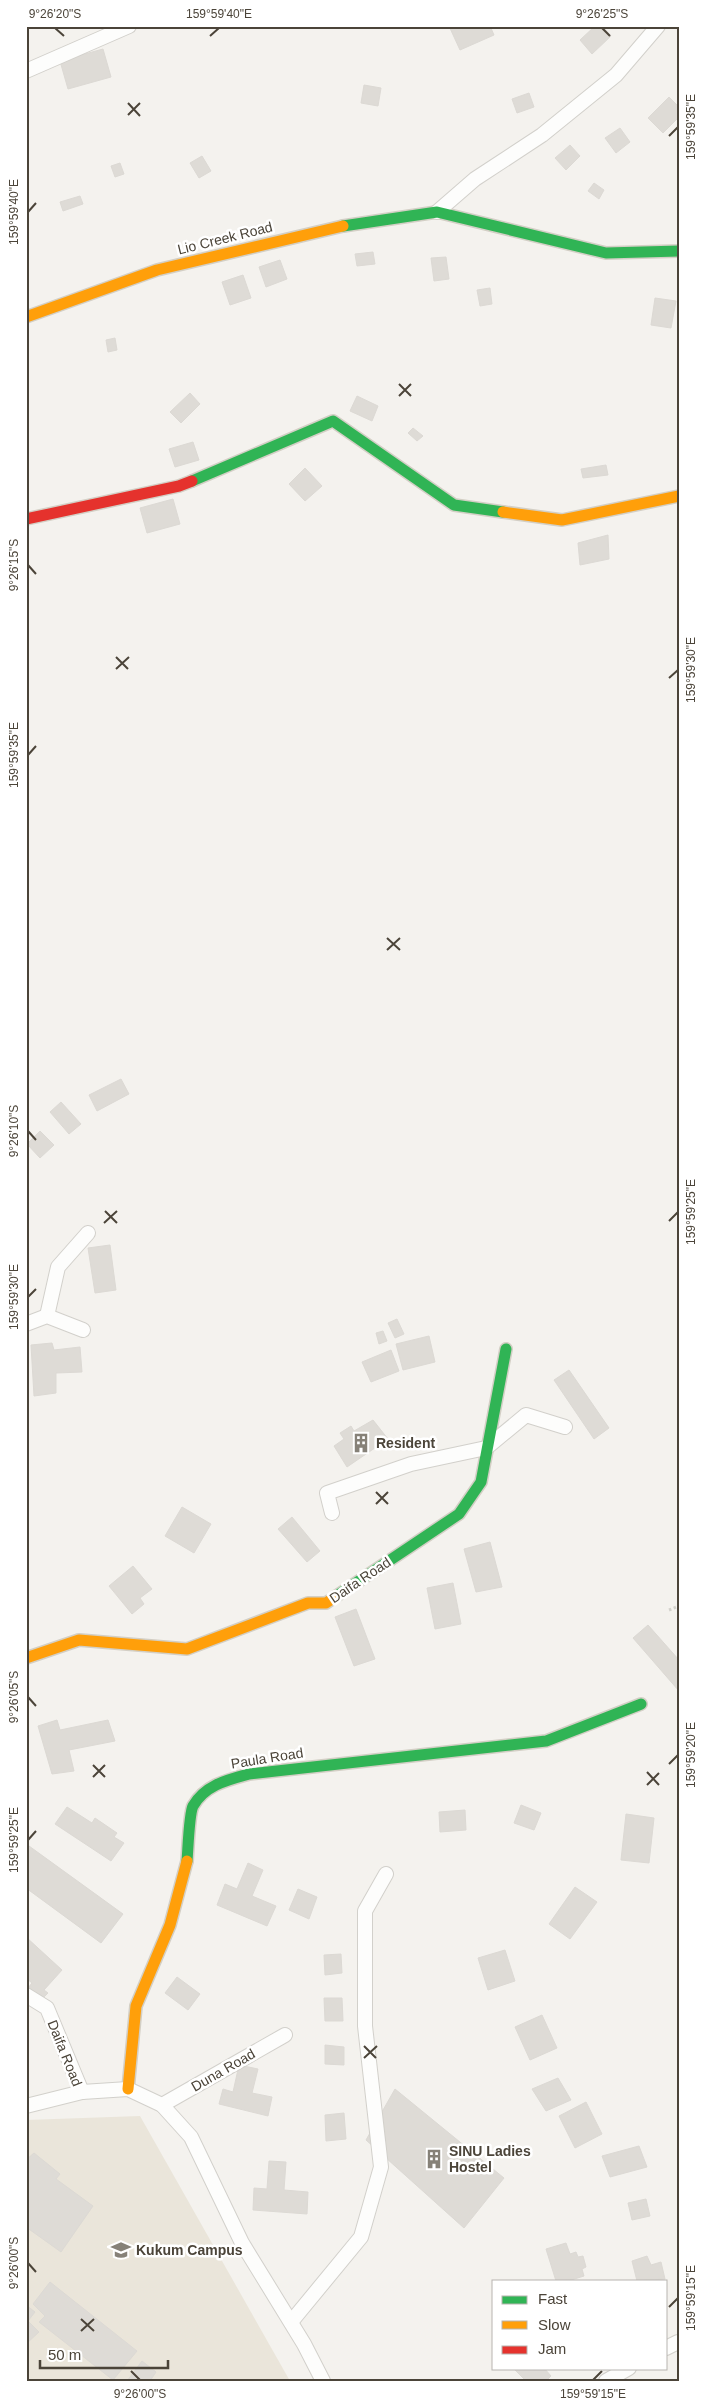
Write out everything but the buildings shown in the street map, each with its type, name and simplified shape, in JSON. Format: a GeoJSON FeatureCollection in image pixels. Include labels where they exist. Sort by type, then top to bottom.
{"type":"FeatureCollection","features":[{"type":"Feature","properties":{"kind":"street"},"geometry":{"type":"LineString","coordinates":[[26,71],[128,26]]}},
{"type":"Feature","properties":{"kind":"street"},"geometry":{"type":"LineString","coordinates":[[437,212],[475,179],[542,135],[616,75],[658,26]]}},
{"type":"Feature","properties":{"kind":"street"},"geometry":{"type":"LineString","coordinates":[[437,212],[606,252],[679,251]]}},
{"type":"Feature","properties":{"kind":"street","name":"Lio Creek Road"},"geometry":{"type":"LineString","coordinates":[[26,317],[157,270],[329,228],[437,212]]}},
{"type":"Feature","properties":{"kind":"street"},"geometry":{"type":"LineString","coordinates":[[26,519],[180,486],[333,422],[454,504],[562,520],[679,496]]}},
{"type":"Feature","properties":{"kind":"street"},"geometry":{"type":"LineString","coordinates":[[47,1316],[58,1267],[88,1232]]}},
{"type":"Feature","properties":{"kind":"street"},"geometry":{"type":"LineString","coordinates":[[26,1324],[47,1316],[83,1330]]}},
{"type":"Feature","properties":{"kind":"street","name":"Daifa Road"},"geometry":{"type":"LineString","coordinates":[[26,1658],[79,1640],[187,1649],[308,1603],[326,1603],[459,1514],[481,1482],[506,1349]]}},
{"type":"Feature","properties":{"kind":"street"},"geometry":{"type":"LineString","coordinates":[[332,1513],[327,1493],[411,1464],[486,1448],[526,1415],[565,1427]]}},
{"type":"Feature","properties":{"kind":"street","name":"Paula Road"},"geometry":{"type":"LineString","coordinates":[[128,2089],[136,2006],[170,1925],[186,1867],[192,1807],[210,1787],[226,1780],[249,1774],[546,1741],[641,1704]]}},
{"type":"Feature","properties":{"kind":"street"},"geometry":{"type":"LineString","coordinates":[[291,2322],[361,2237],[381,2167],[365,2026],[365,1911],[386,1874]]}},
{"type":"Feature","properties":{"kind":"street","name":"Daifa Road"},"geometry":{"type":"LineString","coordinates":[[26,1995],[47,2008],[82,2092]]}},
{"type":"Feature","properties":{"kind":"street","name":"Duna Road"},"geometry":{"type":"LineString","coordinates":[[162,2105],[285,2035]]}},
{"type":"Feature","properties":{"kind":"street"},"geometry":{"type":"LineString","coordinates":[[26,2106],[82,2092],[128,2089],[162,2105],[191,2137],[242,2243],[291,2322],[323,2381]]}},
{"type":"Feature","properties":{"kind":"street"},"geometry":{"type":"LineString","coordinates":[[606,2381],[625,2370]]}},
{"type":"Feature","properties":{"kind":"path"},"geometry":{"type":"LineString","coordinates":[[669,1610],[679,1606]]}},
{"type":"Feature","properties":{"kind":"shaded area","name":"Kukum Campus"},"geometry":{"type":"Polygon","coordinates":[[[140,2116],[290,2381],[26,2381],[26,2120],[140,2116]]]}},
{"type":"Feature","properties":{"kind":"traffic: fast"},"geometry":{"type":"LineString","coordinates":[[343,226],[437,212],[606,253],[679,251]]}},
{"type":"Feature","properties":{"kind":"traffic: fast"},"geometry":{"type":"LineString","coordinates":[[192,481],[333,421],[454,505],[503,512]]}},
{"type":"Feature","properties":{"kind":"traffic: fast"},"geometry":{"type":"LineString","coordinates":[[335,1597],[459,1514],[481,1482],[506,1349]]}},
{"type":"Feature","properties":{"kind":"traffic: fast"},"geometry":{"type":"LineString","coordinates":[[187,1861],[193,1806],[210,1788],[225,1781],[249,1774],[546,1741],[641,1704]]}},
{"type":"Feature","properties":{"kind":"traffic: slow"},"geometry":{"type":"LineString","coordinates":[[26,317],[157,270],[343,226]]}},
{"type":"Feature","properties":{"kind":"traffic: slow"},"geometry":{"type":"LineString","coordinates":[[503,512],[562,520],[679,496]]}},
{"type":"Feature","properties":{"kind":"traffic: slow"},"geometry":{"type":"LineString","coordinates":[[26,1658],[79,1640],[187,1649],[308,1603],[326,1603],[335,1597]]}},
{"type":"Feature","properties":{"kind":"traffic: slow"},"geometry":{"type":"LineString","coordinates":[[128,2089],[136,2006],[170,1925],[187,1861]]}},
{"type":"Feature","properties":{"kind":"traffic: jam"},"geometry":{"type":"LineString","coordinates":[[26,519],[179,486],[192,481]]}},
{"type":"Feature","properties":{"kind":"place","name":"Resident"},"geometry":{"type":"Point","coordinates":[361,1443]}},
{"type":"Feature","properties":{"kind":"place","name":"SINU Ladies Hostel"},"geometry":{"type":"Point","coordinates":[434,2159]}},
{"type":"Feature","properties":{"kind":"place","name":"Kukum Campus"},"geometry":{"type":"Point","coordinates":[121,2250]}}]}
